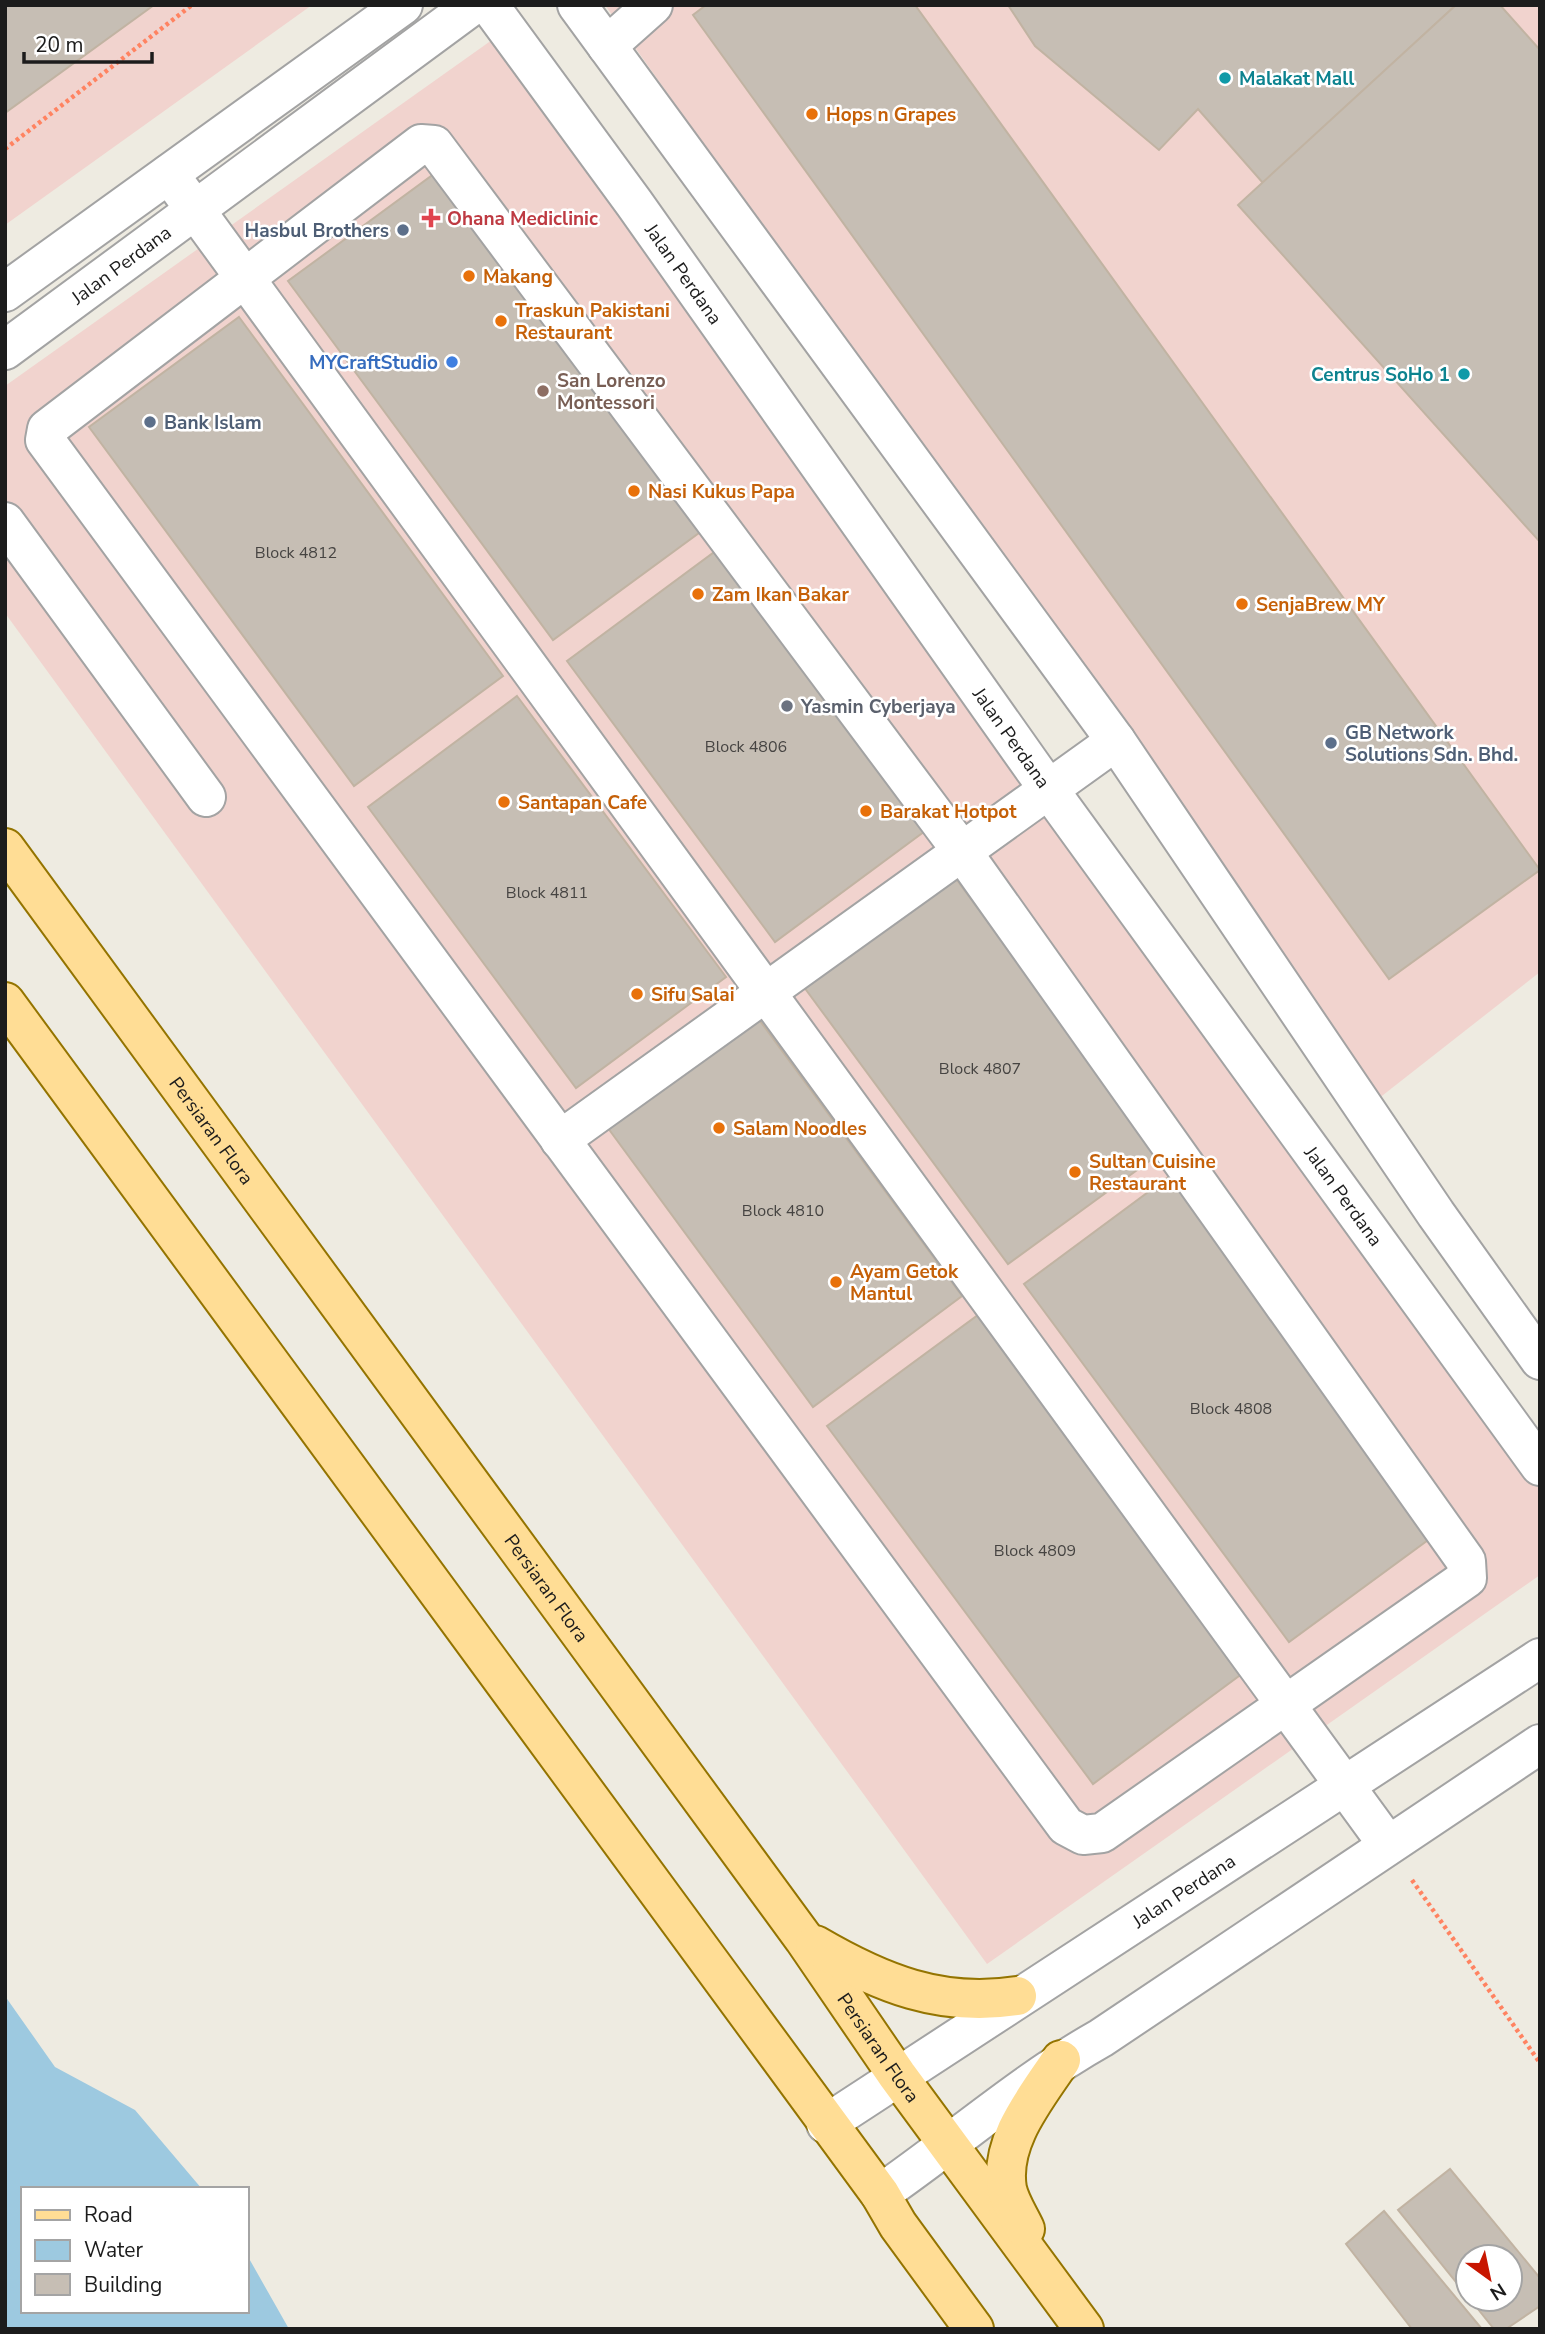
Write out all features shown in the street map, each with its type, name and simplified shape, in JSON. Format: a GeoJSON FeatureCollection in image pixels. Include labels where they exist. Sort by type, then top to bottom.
{"type":"FeatureCollection","features":[{"type":"Feature","properties":{"kind":"main road","name":"Persiaran Flora"},"geometry":{"type":"LineString","coordinates":[[5,848],[804,1939],[897,2075],[1075,2319]]}},
{"type":"Feature","properties":{"kind":"main road"},"geometry":{"type":"LineString","coordinates":[[5,1002],[586,1791],[826,2124],[880,2194],[898,2225],[974,2329]]}},
{"type":"Feature","properties":{"kind":"main road"},"geometry":{"type":"LineString","coordinates":[[804,1939],[863,1973],[891,1985],[981,2002],[1017,1996]]}},
{"type":"Feature","properties":{"kind":"main road"},"geometry":{"type":"LineString","coordinates":[[1061,2060],[1019,2124],[1006,2171],[1012,2202],[1075,2319]]}},
{"type":"Feature","properties":{"kind":"street"},"geometry":{"type":"LineString","coordinates":[[5,292],[403,5]]}},
{"type":"Feature","properties":{"kind":"street","name":"Jalan Perdana"},"geometry":{"type":"LineString","coordinates":[[5,350],[473,5]]}},
{"type":"Feature","properties":{"kind":"street","name":"Jalan Perdana"},"geometry":{"type":"LineString","coordinates":[[489,5],[634,203],[1049,789],[1540,1466]]}},
{"type":"Feature","properties":{"kind":"street"},"geometry":{"type":"LineString","coordinates":[[577,5],[1116,741],[1428,1202],[1540,1360]]}},
{"type":"Feature","properties":{"kind":"street"},"geometry":{"type":"LineString","coordinates":[[607,46],[653,5]]}},
{"type":"Feature","properties":{"kind":"street"},"geometry":{"type":"LineString","coordinates":[[421,144],[434,145],[961,850],[1466,1562],[1467,1578],[1102,1833],[1083,1835],[1066,1826],[45,440],[47,429],[421,144]]}},
{"type":"Feature","properties":{"kind":"street"},"geometry":{"type":"LineString","coordinates":[[169,174],[1388,1845]]}},
{"type":"Feature","properties":{"kind":"street"},"geometry":{"type":"LineString","coordinates":[[5,522],[206,797]]}},
{"type":"Feature","properties":{"kind":"street"},"geometry":{"type":"LineString","coordinates":[[560,1140],[764,991],[1116,741]]}},
{"type":"Feature","properties":{"kind":"street","name":"Jalan Perdana"},"geometry":{"type":"LineString","coordinates":[[826,2124],[1017,1996],[1540,1658]]}},
{"type":"Feature","properties":{"kind":"street"},"geometry":{"type":"LineString","coordinates":[[880,2194],[949,2147],[1061,2060],[1101,2038],[1540,1744]]}},
{"type":"Feature","properties":{"kind":"path"},"geometry":{"type":"LineString","coordinates":[[5,149],[192,5]]}},
{"type":"Feature","properties":{"kind":"path"},"geometry":{"type":"LineString","coordinates":[[1388,1845],[1540,2063]]}},
{"type":"Feature","properties":{"kind":"shaded area"},"geometry":{"type":"Polygon","coordinates":[[[5,5],[312,5],[5,225],[5,5]]]}},
{"type":"Feature","properties":{"kind":"shaded area"},"geometry":{"type":"Polygon","coordinates":[[[605,5],[1540,5],[1540,972],[1378,1099],[605,5]]]}},
{"type":"Feature","properties":{"kind":"shaded area"},"geometry":{"type":"Polygon","coordinates":[[[499,35],[1540,1478],[1540,1575],[987,1964],[5,613],[5,386],[499,35]]]}},
{"type":"Feature","properties":{"kind":"water"},"geometry":{"type":"Polygon","coordinates":[[[5,1996],[55,2067],[135,2110],[200,2187],[21,2187],[21,2313],[248,2313],[248,2257],[289,2329],[5,2329],[5,1996]]]}},
{"type":"Feature","properties":{"kind":"building"},"geometry":{"type":"Polygon","coordinates":[[[5,5],[154,5],[5,113],[5,5]]]}},
{"type":"Feature","properties":{"kind":"building"},"geometry":{"type":"Polygon","coordinates":[[[706,5],[915,5],[1540,870],[1389,979],[693,15],[706,5]]]}},
{"type":"Feature","properties":{"kind":"building","name":"Malakat Mall"},"geometry":{"type":"Polygon","coordinates":[[[1008,5],[1456,5],[1263,183],[1198,109],[1159,150],[1035,46],[1008,5]]]}},
{"type":"Feature","properties":{"kind":"building","name":"Centrus SoHo 1"},"geometry":{"type":"Polygon","coordinates":[[[1456,5],[1500,5],[1540,50],[1540,542],[1238,205],[1456,5]]]}},
{"type":"Feature","properties":{"kind":"building"},"geometry":{"type":"Polygon","coordinates":[[[438,171],[703,530],[553,640],[288,281],[438,171]]]}},
{"type":"Feature","properties":{"kind":"building"},"geometry":{"type":"Polygon","coordinates":[[[239,317],[503,676],[354,786],[89,427],[239,317]]]}},
{"type":"Feature","properties":{"kind":"building"},"geometry":{"type":"Polygon","coordinates":[[[717,550],[925,831],[775,942],[567,661],[717,550]]]}},
{"type":"Feature","properties":{"kind":"building"},"geometry":{"type":"Polygon","coordinates":[[[517,696],[726,977],[576,1088],[368,807],[517,696]]]}},
{"type":"Feature","properties":{"kind":"building"},"geometry":{"type":"Polygon","coordinates":[[[951,872],[1159,1154],[1008,1264],[801,983],[951,872]]]}},
{"type":"Feature","properties":{"kind":"building"},"geometry":{"type":"Polygon","coordinates":[[[755,1014],[962,1296],[813,1407],[605,1124],[755,1014]]]}},
{"type":"Feature","properties":{"kind":"building"},"geometry":{"type":"Polygon","coordinates":[[[1174,1173],[1439,1532],[1289,1642],[1024,1284],[1174,1173]]]}},
{"type":"Feature","properties":{"kind":"building"},"geometry":{"type":"Polygon","coordinates":[[[978,1315],[1243,1673],[1093,1784],[827,1426],[978,1315]]]}},
{"type":"Feature","properties":{"kind":"building"},"geometry":{"type":"Polygon","coordinates":[[[1450,2169],[1511,2243],[1454,2243],[1454,2280],[1398,2210],[1450,2169]]]}},
{"type":"Feature","properties":{"kind":"building"},"geometry":{"type":"Polygon","coordinates":[[[1384,2211],[1454,2295],[1454,2313],[1469,2313],[1482,2329],[1412,2329],[1346,2244],[1384,2211]]]}},
{"type":"Feature","properties":{"kind":"building"},"geometry":{"type":"Polygon","coordinates":[[[1524,2259],[1540,2278],[1540,2306],[1506,2329],[1494,2329],[1481,2313],[1524,2313],[1524,2259]]]}},
{"type":"Feature","properties":{"kind":"place","name":"Malakat Mall"},"geometry":{"type":"Point","coordinates":[1225,78]}},
{"type":"Feature","properties":{"kind":"place","name":"Hops n Grapes"},"geometry":{"type":"Point","coordinates":[812,114]}},
{"type":"Feature","properties":{"kind":"place","name":"Ohana Mediclinic"},"geometry":{"type":"Point","coordinates":[431,218]}},
{"type":"Feature","properties":{"kind":"place","name":"Hasbul Brothers"},"geometry":{"type":"Point","coordinates":[403,230]}},
{"type":"Feature","properties":{"kind":"place","name":"Makang"},"geometry":{"type":"Point","coordinates":[469,276]}},
{"type":"Feature","properties":{"kind":"place","name":"Traskun Pakistani Restaurant"},"geometry":{"type":"Point","coordinates":[501,321]}},
{"type":"Feature","properties":{"kind":"place","name":"MYCraftStudio"},"geometry":{"type":"Point","coordinates":[452,362]}},
{"type":"Feature","properties":{"kind":"place","name":"Centrus SoHo 1"},"geometry":{"type":"Point","coordinates":[1464,374]}},
{"type":"Feature","properties":{"kind":"place","name":"San Lorenzo Montessori"},"geometry":{"type":"Point","coordinates":[543,391]}},
{"type":"Feature","properties":{"kind":"place","name":"Bank Islam"},"geometry":{"type":"Point","coordinates":[150,422]}},
{"type":"Feature","properties":{"kind":"place","name":"Nasi Kukus Papa"},"geometry":{"type":"Point","coordinates":[634,491]}},
{"type":"Feature","properties":{"kind":"place","name":"Zam Ikan Bakar"},"geometry":{"type":"Point","coordinates":[698,594]}},
{"type":"Feature","properties":{"kind":"place","name":"SenjaBrew MY"},"geometry":{"type":"Point","coordinates":[1242,604]}},
{"type":"Feature","properties":{"kind":"place","name":"Yasmin Cyberjaya"},"geometry":{"type":"Point","coordinates":[787,706]}},
{"type":"Feature","properties":{"kind":"place","name":"GB Network Solutions Sdn. Bhd."},"geometry":{"type":"Point","coordinates":[1331,743]}},
{"type":"Feature","properties":{"kind":"place","name":"Santapan Cafe"},"geometry":{"type":"Point","coordinates":[504,802]}},
{"type":"Feature","properties":{"kind":"place","name":"Barakat Hotpot"},"geometry":{"type":"Point","coordinates":[866,811]}},
{"type":"Feature","properties":{"kind":"place","name":"Sifu Salai"},"geometry":{"type":"Point","coordinates":[637,994]}},
{"type":"Feature","properties":{"kind":"place","name":"Salam Noodles"},"geometry":{"type":"Point","coordinates":[719,1128]}},
{"type":"Feature","properties":{"kind":"place","name":"Sultan Cuisine Restaurant"},"geometry":{"type":"Point","coordinates":[1075,1172]}},
{"type":"Feature","properties":{"kind":"place","name":"Ayam Getok Mantul"},"geometry":{"type":"Point","coordinates":[836,1282]}}]}
